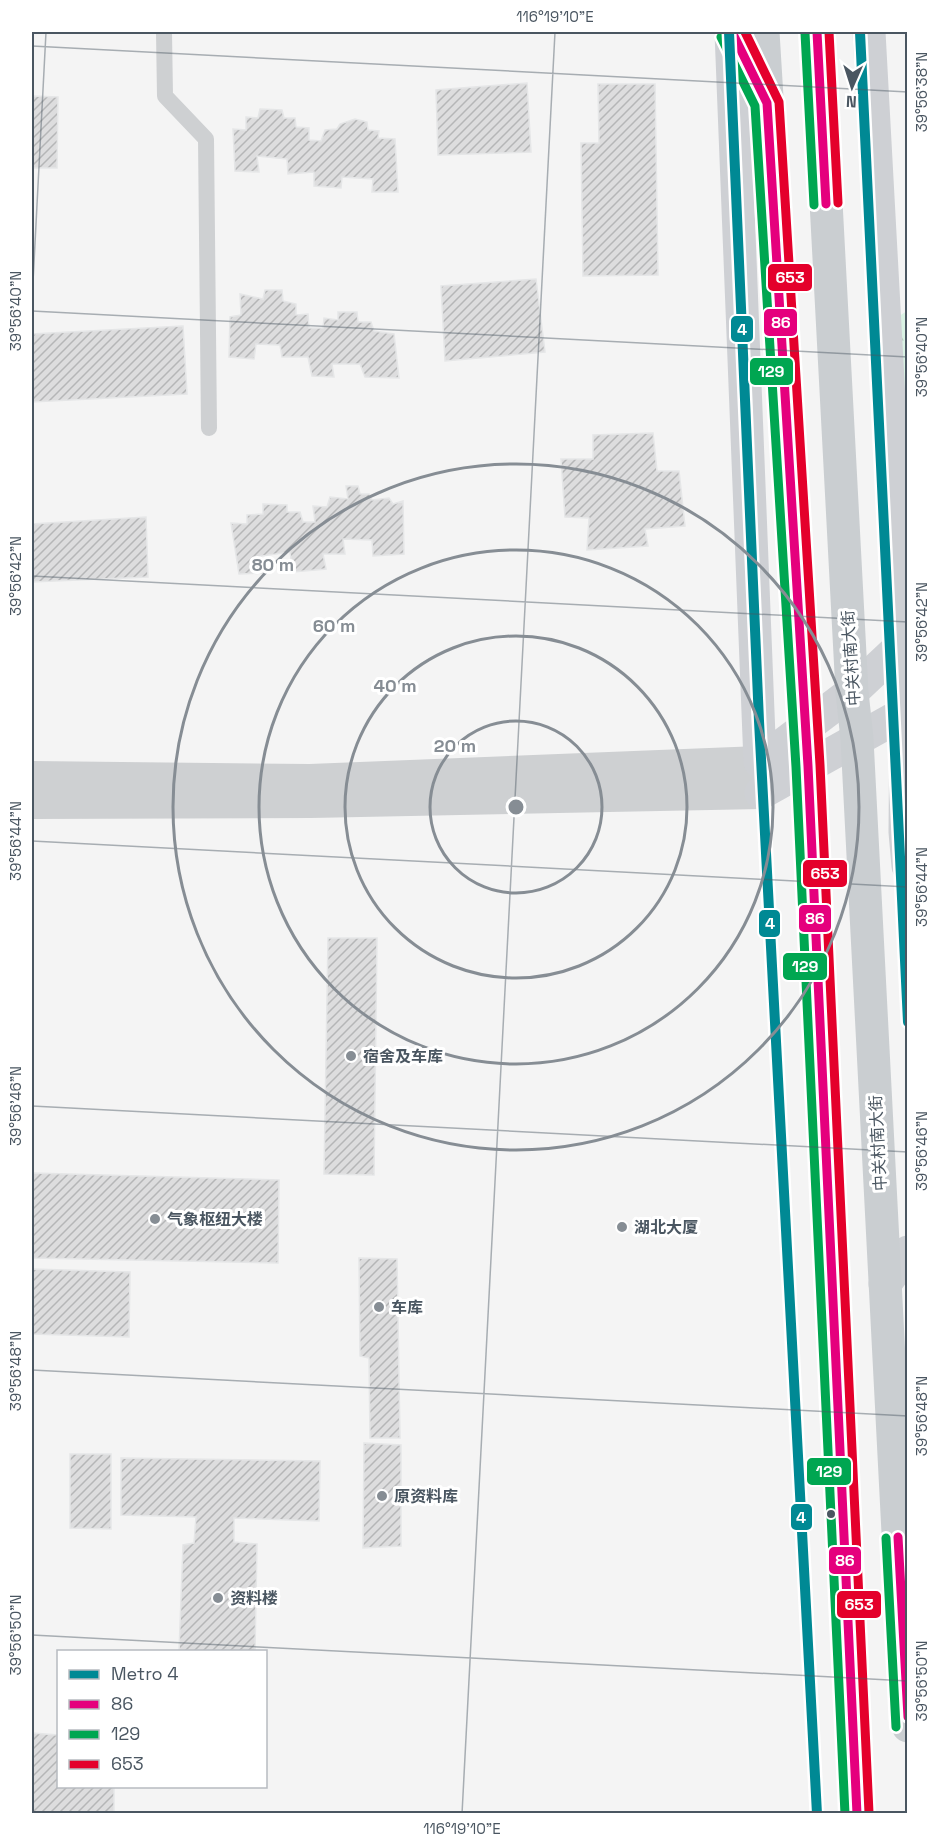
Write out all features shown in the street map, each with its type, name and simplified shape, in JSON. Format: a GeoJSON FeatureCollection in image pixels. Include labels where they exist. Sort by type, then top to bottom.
{"type":"FeatureCollection","features":[{"type":"Feature","properties":{"kind":"main road"},"geometry":{"type":"LineString","coordinates":[[731,32],[767,103]]}},
{"type":"Feature","properties":{"kind":"main road"},"geometry":{"type":"LineString","coordinates":[[763,32],[808,766],[857,1814]]}},
{"type":"Feature","properties":{"kind":"main road","name":"中关村南大街"},"geometry":{"type":"LineString","coordinates":[[817,32],[852,692],[857,740],[908,1725]]}},
{"type":"Feature","properties":{"kind":"street"},"geometry":{"type":"LineString","coordinates":[[731,32],[761,778]]}},
{"type":"Feature","properties":{"kind":"street"},"geometry":{"type":"LineString","coordinates":[[869,32],[904,646],[907,711],[905,832],[908,866]]}},
{"type":"Feature","properties":{"kind":"street"},"geometry":{"type":"LineString","coordinates":[[32,777],[310,780],[761,778],[805,728],[852,692],[904,646]]}},
{"type":"Feature","properties":{"kind":"street"},"geometry":{"type":"LineString","coordinates":[[32,803],[311,802],[761,778],[808,766],[907,711]]}},
{"type":"Feature","properties":{"kind":"street"},"geometry":{"type":"LineString","coordinates":[[885,1284],[908,1252]]}},
{"type":"Feature","properties":{"kind":"lane"},"geometry":{"type":"LineString","coordinates":[[164,32],[165,96],[206,139],[209,428]]}},
{"type":"Feature","properties":{"kind":"green space"},"geometry":{"type":"Polygon","coordinates":[[[907,311],[907,556],[893,320],[907,311]]]}},
{"type":"Feature","properties":{"kind":"building"},"geometry":{"type":"Polygon","coordinates":[[[527,83],[531,152],[438,155],[436,90],[527,83]]]}},
{"type":"Feature","properties":{"kind":"building"},"geometry":{"type":"Polygon","coordinates":[[[598,84],[655,84],[658,275],[583,276],[581,143],[599,143],[598,84]]]}},
{"type":"Feature","properties":{"kind":"building"},"geometry":{"type":"Polygon","coordinates":[[[32,96],[58,97],[57,168],[32,168],[32,96]]]}},
{"type":"Feature","properties":{"kind":"building"},"geometry":{"type":"Polygon","coordinates":[[[260,109],[282,110],[284,118],[295,118],[296,127],[309,128],[309,140],[321,141],[325,130],[337,129],[340,124],[355,119],[367,122],[368,130],[379,131],[378,138],[395,139],[398,192],[372,192],[373,179],[342,177],[341,188],[314,186],[314,172],[288,174],[287,159],[257,156],[259,172],[235,171],[233,129],[246,130],[246,117],[258,118],[260,109]]]}},
{"type":"Feature","properties":{"kind":"building"},"geometry":{"type":"Polygon","coordinates":[[[536,279],[545,352],[445,361],[441,286],[536,279]]]}},
{"type":"Feature","properties":{"kind":"building"},"geometry":{"type":"Polygon","coordinates":[[[265,290],[282,290],[283,301],[296,304],[296,315],[308,314],[309,328],[323,328],[324,318],[338,320],[338,312],[357,312],[358,322],[371,322],[374,331],[394,334],[399,378],[365,377],[360,364],[332,364],[334,377],[312,376],[308,357],[282,357],[280,345],[256,344],[254,359],[229,357],[230,317],[241,315],[240,294],[263,299],[265,290]]]}},
{"type":"Feature","properties":{"kind":"building"},"geometry":{"type":"Polygon","coordinates":[[[183,326],[187,394],[32,402],[32,334],[183,326]]]}},
{"type":"Feature","properties":{"kind":"building"},"geometry":{"type":"Polygon","coordinates":[[[653,433],[657,471],[679,471],[685,526],[645,529],[648,546],[587,550],[589,518],[565,517],[561,459],[593,459],[593,435],[653,433]]]}},
{"type":"Feature","properties":{"kind":"building"},"geometry":{"type":"Polygon","coordinates":[[[346,486],[358,486],[360,494],[369,494],[372,500],[389,498],[393,504],[403,501],[404,554],[373,556],[372,540],[343,539],[345,554],[323,554],[326,569],[293,572],[290,552],[261,556],[266,573],[239,574],[231,523],[247,524],[247,515],[263,514],[263,504],[287,505],[287,512],[300,512],[303,522],[315,522],[313,506],[327,507],[330,497],[348,499],[346,486]]]}},
{"type":"Feature","properties":{"kind":"building"},"geometry":{"type":"Polygon","coordinates":[[[146,517],[148,577],[32,582],[32,524],[146,517]]]}},
{"type":"Feature","properties":{"kind":"building","name":"宿舍及车库"},"geometry":{"type":"Polygon","coordinates":[[[328,938],[377,938],[374,1175],[324,1174],[328,938]]]}},
{"type":"Feature","properties":{"kind":"building","name":"气象枢纽大楼"},"geometry":{"type":"Polygon","coordinates":[[[32,1173],[279,1180],[278,1263],[32,1258],[32,1173]]]}},
{"type":"Feature","properties":{"kind":"building","name":"车库"},"geometry":{"type":"Polygon","coordinates":[[[359,1258],[397,1259],[400,1438],[370,1438],[369,1358],[360,1356],[359,1258]]]}},
{"type":"Feature","properties":{"kind":"building"},"geometry":{"type":"Polygon","coordinates":[[[32,1269],[130,1272],[129,1337],[32,1334],[32,1269]]]}},
{"type":"Feature","properties":{"kind":"building","name":"原资料库"},"geometry":{"type":"Polygon","coordinates":[[[364,1443],[401,1445],[401,1546],[363,1548],[364,1443]]]}},
{"type":"Feature","properties":{"kind":"building"},"geometry":{"type":"Polygon","coordinates":[[[70,1454],[111,1454],[111,1529],[70,1528],[70,1454]]]}},
{"type":"Feature","properties":{"kind":"building","name":"资料楼"},"geometry":{"type":"Polygon","coordinates":[[[121,1458],[320,1461],[319,1521],[234,1518],[234,1542],[257,1544],[255,1650],[179,1650],[183,1545],[194,1543],[196,1517],[121,1515],[121,1458]]]}},
{"type":"Feature","properties":{"kind":"building"},"geometry":{"type":"Polygon","coordinates":[[[32,1733],[57,1735],[57,1788],[114,1788],[114,1814],[32,1814],[32,1733]]]}},
{"type":"Feature","properties":{"kind":"metro line","name":"4"},"geometry":{"type":"LineString","coordinates":[[729,32],[759,721],[817,1814]]}},
{"type":"Feature","properties":{"kind":"metro line","name":"4"},"geometry":{"type":"LineString","coordinates":[[860,32],[908,1022]]}},
{"type":"Feature","properties":{"kind":"transit line","name":"86"},"geometry":{"type":"LineString","coordinates":[[732,32],[767,103],[808,766],[857,1814]]}},
{"type":"Feature","properties":{"kind":"transit line","name":"653"},"geometry":{"type":"LineString","coordinates":[[745,32],[779,102],[820,765],[869,1813]]}},
{"type":"Feature","properties":{"kind":"transit line","name":"86"},"geometry":{"type":"LineString","coordinates":[[817,32],[826,204]]}},
{"type":"Feature","properties":{"kind":"transit line","name":"653"},"geometry":{"type":"LineString","coordinates":[[829,32],[838,203]]}},
{"type":"Feature","properties":{"kind":"transit line","name":"129"},"geometry":{"type":"LineString","coordinates":[[805,33],[814,205]]}},
{"type":"Feature","properties":{"kind":"transit line","name":"129"},"geometry":{"type":"LineString","coordinates":[[721,37],[755,106],[796,767],[845,1814]]}},
{"type":"Feature","properties":{"kind":"transit line","name":"86"},"geometry":{"type":"LineString","coordinates":[[898,1537],[908,1717]]}},
{"type":"Feature","properties":{"kind":"transit line","name":"129"},"geometry":{"type":"LineString","coordinates":[[886,1538],[896,1727]]}},
{"type":"Feature","properties":{"kind":"place","name":"宿舍及车库"},"geometry":{"type":"Point","coordinates":[351,1056]}},
{"type":"Feature","properties":{"kind":"place","name":"气象枢纽大楼"},"geometry":{"type":"Point","coordinates":[155,1219]}},
{"type":"Feature","properties":{"kind":"place","name":"湖北大厦"},"geometry":{"type":"Point","coordinates":[622,1227]}},
{"type":"Feature","properties":{"kind":"place","name":"车库"},"geometry":{"type":"Point","coordinates":[379,1307]}},
{"type":"Feature","properties":{"kind":"place","name":"原资料库"},"geometry":{"type":"Point","coordinates":[382,1496]}},
{"type":"Feature","properties":{"kind":"place","name":"资料楼"},"geometry":{"type":"Point","coordinates":[218,1598]}}]}
